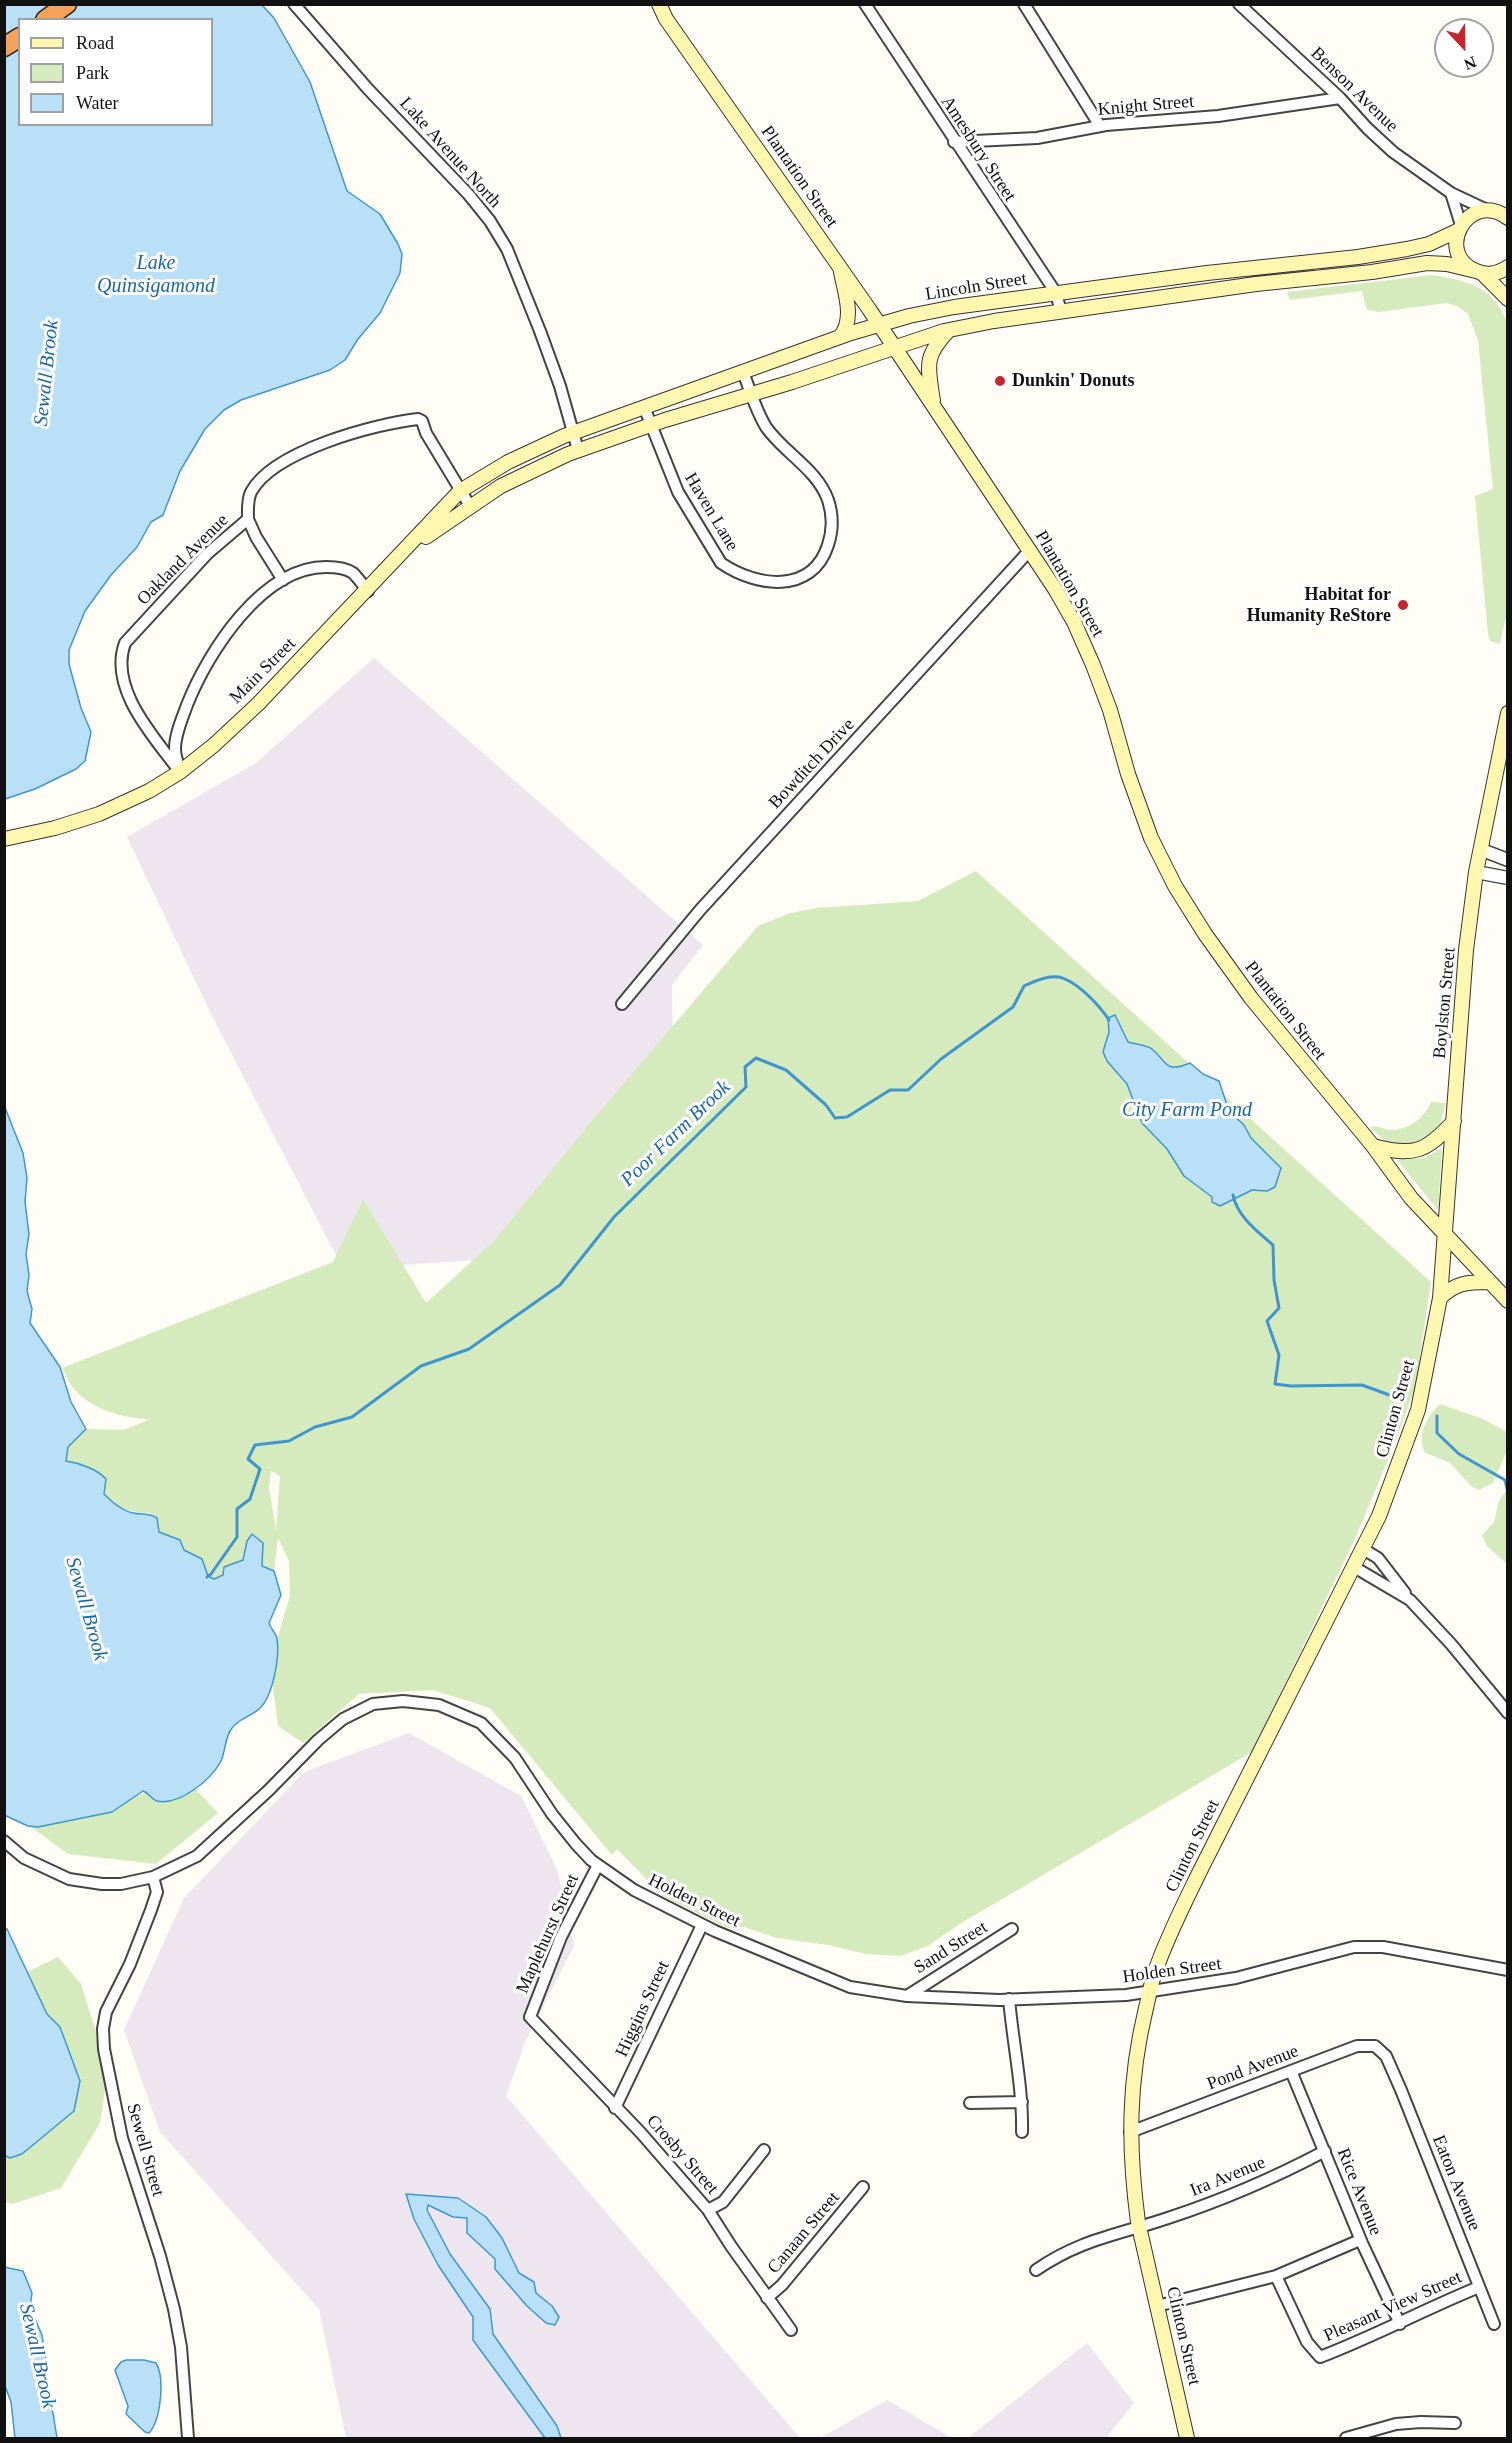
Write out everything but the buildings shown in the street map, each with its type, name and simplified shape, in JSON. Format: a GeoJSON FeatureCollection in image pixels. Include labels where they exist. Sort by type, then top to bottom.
{"type":"FeatureCollection","features":[{"type":"Feature","properties":{"kind":"highway"},"geometry":{"type":"LineString","coordinates":[[48,18],[67,4]]}},
{"type":"Feature","properties":{"kind":"highway"},"geometry":{"type":"LineString","coordinates":[[4,47],[18,38]]}},
{"type":"Feature","properties":{"kind":"main road","name":"Plantation Street"},"geometry":{"type":"LineString","coordinates":[[651,4],[666,20],[840,267],[1030,550],[1074,622],[1110,710],[1140,810],[1175,886],[1211,944],[1251,998],[1372,1146],[1411,1198],[1508,1301]]}},
{"type":"Feature","properties":{"kind":"main road","name":"Plantation Street"},"geometry":{"type":"LineString","coordinates":[[659,4],[666,20]]}},
{"type":"Feature","properties":{"kind":"main road"},"geometry":{"type":"LineString","coordinates":[[1489,210],[1508,201]]}},
{"type":"Feature","properties":{"kind":"main road","name":"Lincoln Street"},"geometry":{"type":"LineString","coordinates":[[518,457],[574,432],[878,324],[954,307],[1213,272],[1358,257],[1407,249],[1429,244],[1459,228],[1475,213],[1489,210]]}},
{"type":"Feature","properties":{"kind":"main road"},"geometry":{"type":"LineString","coordinates":[[1489,210],[1508,218]]}},
{"type":"Feature","properties":{"kind":"main road"},"geometry":{"type":"LineString","coordinates":[[1459,228],[1456,243],[1459,256],[1468,267],[1479,272],[1508,299]]}},
{"type":"Feature","properties":{"kind":"main road","name":"Lincoln Street"},"geometry":{"type":"LineString","coordinates":[[533,470],[578,450],[652,424],[752,395],[894,346],[949,330],[1216,290],[1427,264],[1447,264],[1479,272]]}},
{"type":"Feature","properties":{"kind":"main road"},"geometry":{"type":"LineString","coordinates":[[1268,266],[1269,283]]}},
{"type":"Feature","properties":{"kind":"main road"},"geometry":{"type":"LineString","coordinates":[[840,267],[849,312],[848,323],[840,337]]}},
{"type":"Feature","properties":{"kind":"main road"},"geometry":{"type":"LineString","coordinates":[[1479,272],[1495,273],[1508,267]]}},
{"type":"Feature","properties":{"kind":"main road"},"geometry":{"type":"LineString","coordinates":[[1213,272],[1216,290]]}},
{"type":"Feature","properties":{"kind":"main road"},"geometry":{"type":"LineString","coordinates":[[934,406],[928,364],[935,345],[949,330]]}},
{"type":"Feature","properties":{"kind":"main road","name":"Main Street"},"geometry":{"type":"LineString","coordinates":[[4,839],[46,831],[99,814],[148,791],[180,772],[214,745],[258,704],[368,591],[460,491],[518,457]]}},
{"type":"Feature","properties":{"kind":"main road","name":"Main Street"},"geometry":{"type":"LineString","coordinates":[[398,559],[470,506],[533,470]]}},
{"type":"Feature","properties":{"kind":"main road","name":"Boylston Street"},"geometry":{"type":"LineString","coordinates":[[1440,1298],[1464,968],[1476,873],[1508,712]]}},
{"type":"Feature","properties":{"kind":"main road"},"geometry":{"type":"LineString","coordinates":[[1372,1146],[1404,1153],[1421,1150],[1438,1138],[1454,1121]]}},
{"type":"Feature","properties":{"kind":"main road"},"geometry":{"type":"LineString","coordinates":[[1440,1298],[1459,1283],[1488,1282]]}},
{"type":"Feature","properties":{"kind":"main road","name":"Clinton Street"},"geometry":{"type":"LineString","coordinates":[[1187,2439],[1139,2227],[1133,2186],[1130,2132],[1137,2043],[1154,1973],[1200,1871],[1379,1516],[1418,1410],[1440,1298]]}},
{"type":"Feature","properties":{"kind":"street","name":"Lake Avenue North"},"geometry":{"type":"LineString","coordinates":[[294,4],[368,89],[490,220],[507,249],[520,280],[560,386],[578,450]]}},
{"type":"Feature","properties":{"kind":"street","name":"Amesbury Street"},"geometry":{"type":"LineString","coordinates":[[865,4],[954,142],[1056,293],[1060,312]]}},
{"type":"Feature","properties":{"kind":"street"},"geometry":{"type":"LineString","coordinates":[[1024,4],[1100,126]]}},
{"type":"Feature","properties":{"kind":"street","name":"Benson Avenue"},"geometry":{"type":"LineString","coordinates":[[1239,4],[1394,152],[1451,193],[1489,210]]}},
{"type":"Feature","properties":{"kind":"street","name":"Knight Street"},"geometry":{"type":"LineString","coordinates":[[954,142],[1037,138],[1100,126],[1218,116],[1340,98]]}},
{"type":"Feature","properties":{"kind":"street"},"geometry":{"type":"LineString","coordinates":[[1451,193],[1459,228]]}},
{"type":"Feature","properties":{"kind":"street","name":"Haven Lane"},"geometry":{"type":"LineString","coordinates":[[644,407],[678,492],[721,563],[732,571],[757,581],[771,583],[792,579],[812,570],[821,560],[831,536],[831,510],[821,485],[765,426],[743,372]]}},
{"type":"Feature","properties":{"kind":"street","name":"Oakland Avenue"},"geometry":{"type":"LineString","coordinates":[[180,772],[133,703],[124,680],[120,656],[125,643],[172,591],[207,554],[248,519],[248,502],[251,492],[274,467],[336,439],[398,421],[418,419],[422,421],[426,433],[470,506]]}},
{"type":"Feature","properties":{"kind":"street"},"geometry":{"type":"LineString","coordinates":[[248,519],[256,537],[283,580]]}},
{"type":"Feature","properties":{"kind":"street","name":"Bowditch Drive"},"geometry":{"type":"LineString","coordinates":[[622,1004],[700,910],[1030,550]]}},
{"type":"Feature","properties":{"kind":"street"},"geometry":{"type":"LineString","coordinates":[[180,772],[175,751],[178,731],[190,697],[205,666],[225,636],[250,606],[283,580],[305,570],[331,567],[352,572],[368,591]]}},
{"type":"Feature","properties":{"kind":"street"},"geometry":{"type":"LineString","coordinates":[[1482,850],[1508,860]]}},
{"type":"Feature","properties":{"kind":"street"},"geometry":{"type":"LineString","coordinates":[[1476,873],[1508,878]]}},
{"type":"Feature","properties":{"kind":"street"},"geometry":{"type":"LineString","coordinates":[[1363,1549],[1378,1558],[1508,1713]]}},
{"type":"Feature","properties":{"kind":"street"},"geometry":{"type":"LineString","coordinates":[[1354,1567],[1397,1590],[1417,1607]]}},
{"type":"Feature","properties":{"kind":"street","name":"Holden Street"},"geometry":{"type":"LineString","coordinates":[[4,1841],[24,1858],[69,1879],[102,1884],[121,1884],[153,1877],[197,1856],[343,1719],[373,1704],[395,1701],[439,1705],[481,1723],[515,1758],[566,1832],[598,1865],[634,1890],[702,1925],[850,1987],[907,1995],[1009,2000],[1077,1998],[1150,1991],[1236,1978],[1354,1947],[1383,1947],[1508,1970]]}},
{"type":"Feature","properties":{"kind":"street","name":"Maplehurst Street"},"geometry":{"type":"LineString","coordinates":[[530,2018],[561,1937],[598,1865]]}},
{"type":"Feature","properties":{"kind":"street","name":"Sewell Street"},"geometry":{"type":"LineString","coordinates":[[153,1877],[157,1892],[151,1910],[130,1964],[106,2012],[104,2049],[122,2138],[160,2256],[174,2309],[181,2347],[189,2439]]}},
{"type":"Feature","properties":{"kind":"street","name":"Higgins Street"},"geometry":{"type":"LineString","coordinates":[[615,2108],[702,1925]]}},
{"type":"Feature","properties":{"kind":"street","name":"Sand Street"},"geometry":{"type":"LineString","coordinates":[[907,1995],[1012,1929]]}},
{"type":"Feature","properties":{"kind":"street"},"geometry":{"type":"LineString","coordinates":[[1009,2000],[1022,2102],[1022,2132]]}},
{"type":"Feature","properties":{"kind":"street","name":"Crosby Street"},"geometry":{"type":"LineString","coordinates":[[530,2018],[641,2133],[708,2210],[791,2330]]}},
{"type":"Feature","properties":{"kind":"street","name":"Pond Avenue"},"geometry":{"type":"LineString","coordinates":[[1130,2132],[1365,2044],[1375,2046],[1386,2056]]}},
{"type":"Feature","properties":{"kind":"street","name":"Eaton Avenue"},"geometry":{"type":"LineString","coordinates":[[1386,2056],[1494,2324]]}},
{"type":"Feature","properties":{"kind":"street","name":"Rice Avenue"},"geometry":{"type":"LineString","coordinates":[[1291,2071],[1360,2240],[1400,2324]]}},
{"type":"Feature","properties":{"kind":"street"},"geometry":{"type":"LineString","coordinates":[[970,2103],[1022,2102]]}},
{"type":"Feature","properties":{"kind":"street"},"geometry":{"type":"LineString","coordinates":[[708,2210],[723,2202],[764,2150]]}},
{"type":"Feature","properties":{"kind":"street","name":"Ira Avenue"},"geometry":{"type":"LineString","coordinates":[[1036,2270],[1060,2254],[1083,2243],[1139,2227],[1252,2187],[1325,2151]]}},
{"type":"Feature","properties":{"kind":"street","name":"Canaan Street"},"geometry":{"type":"LineString","coordinates":[[767,2298],[782,2285],[863,2187]]}},
{"type":"Feature","properties":{"kind":"street"},"geometry":{"type":"LineString","coordinates":[[1157,2306],[1276,2276],[1360,2240]]}},
{"type":"Feature","properties":{"kind":"street","name":"Pleasant View Street"},"geometry":{"type":"LineString","coordinates":[[1276,2276],[1307,2342],[1320,2357],[1400,2324],[1416,2313],[1479,2287]]}},
{"type":"Feature","properties":{"kind":"street"},"geometry":{"type":"LineString","coordinates":[[1346,2439],[1396,2424],[1421,2422],[1455,2424]]}},
{"type":"Feature","properties":{"kind":"shaded area"},"geometry":{"type":"Polygon","coordinates":[[[374,658],[703,945],[672,985],[673,1059],[478,1260],[343,1269],[212,1016],[127,837],[256,763],[374,658]]]}},
{"type":"Feature","properties":{"kind":"shaded area"},"geometry":{"type":"Polygon","coordinates":[[[409,1733],[521,1796],[557,1869],[574,1946],[526,2040],[506,2096],[800,2438],[346,2438],[319,2309],[160,2132],[124,2030],[184,1898],[304,1772],[409,1733]]]}},
{"type":"Feature","properties":{"kind":"shaded area"},"geometry":{"type":"Polygon","coordinates":[[[1087,2343],[1134,2403],[1106,2438],[968,2438],[1087,2343]]]}},
{"type":"Feature","properties":{"kind":"shaded area"},"geometry":{"type":"Polygon","coordinates":[[[887,2400],[952,2438],[820,2438],[887,2400]]]}},
{"type":"Feature","properties":{"kind":"green space"},"geometry":{"type":"Polygon","coordinates":[[[1432,275],[1468,283],[1486,292],[1501,310],[1507,322],[1508,607],[1500,644],[1490,641],[1488,634],[1475,496],[1493,489],[1478,340],[1468,314],[1457,306],[1446,303],[1379,312],[1367,310],[1362,291],[1290,300],[1287,292],[1432,275]]]}},
{"type":"Feature","properties":{"kind":"green space"},"geometry":{"type":"Polygon","coordinates":[[[976,871],[1431,1282],[1415,1388],[1395,1443],[1354,1541],[1252,1752],[958,1925],[928,1946],[900,1956],[866,1954],[828,1945],[777,1938],[744,1927],[728,1928],[663,1896],[617,1849],[612,1855],[490,1708],[433,1690],[359,1694],[303,1743],[278,1726],[270,1663],[290,1596],[289,1561],[278,1538],[274,1571],[262,1566],[263,1543],[247,1541],[243,1560],[224,1567],[223,1575],[214,1579],[208,1576],[202,1559],[184,1550],[180,1540],[159,1532],[149,1513],[130,1511],[114,1503],[104,1494],[106,1480],[65,1462],[68,1447],[86,1429],[123,1430],[151,1419],[120,1415],[90,1403],[74,1389],[62,1368],[333,1262],[363,1199],[426,1303],[494,1241],[590,1123],[758,926],[790,913],[817,908],[918,901],[976,871]],[[271,1471],[269,1488],[276,1530],[280,1476],[271,1471]]]}},
{"type":"Feature","properties":{"kind":"green space"},"geometry":{"type":"Polygon","coordinates":[[[1431,1102],[1446,1103],[1439,1128],[1431,1138],[1412,1147],[1388,1144],[1370,1127],[1396,1130],[1409,1126],[1420,1118],[1431,1102]]]}},
{"type":"Feature","properties":{"kind":"green space"},"geometry":{"type":"Polygon","coordinates":[[[1442,1148],[1438,1210],[1397,1160],[1424,1158],[1442,1148]]]}},
{"type":"Feature","properties":{"kind":"green space"},"geometry":{"type":"Polygon","coordinates":[[[1440,1404],[1483,1419],[1507,1432],[1507,1451],[1493,1483],[1479,1490],[1472,1487],[1449,1462],[1425,1453],[1422,1433],[1431,1415],[1440,1404]]]}},
{"type":"Feature","properties":{"kind":"green space"},"geometry":{"type":"Polygon","coordinates":[[[1507,1489],[1507,1564],[1487,1546],[1482,1535],[1494,1522],[1499,1501],[1507,1489]]]}},
{"type":"Feature","properties":{"kind":"green space"},"geometry":{"type":"Polygon","coordinates":[[[189,1782],[218,1813],[156,1864],[68,1854],[26,1823],[189,1782]]]}},
{"type":"Feature","properties":{"kind":"green space"},"geometry":{"type":"Polygon","coordinates":[[[58,1957],[81,1984],[108,2070],[100,2123],[61,2188],[13,2204],[5,2202],[5,2135],[17,1977],[58,1957]]]}},
{"type":"Feature","properties":{"kind":"water","name":"Lake Quinsigamond"},"geometry":{"type":"Polygon","coordinates":[[[4,5],[262,5],[274,18],[310,82],[347,191],[380,214],[398,244],[402,254],[400,273],[380,313],[358,339],[345,360],[330,370],[241,400],[224,410],[205,429],[180,471],[163,515],[151,522],[137,547],[111,575],[85,611],[69,650],[69,664],[81,708],[91,732],[85,761],[76,769],[35,789],[5,799],[4,5]]]}},
{"type":"Feature","properties":{"kind":"water","name":"City Farm Pond"},"geometry":{"type":"Polygon","coordinates":[[[1115,1015],[1128,1042],[1150,1048],[1171,1067],[1190,1063],[1203,1074],[1219,1081],[1229,1111],[1244,1125],[1251,1138],[1281,1168],[1275,1187],[1267,1191],[1252,1190],[1220,1206],[1212,1202],[1212,1197],[1184,1176],[1167,1149],[1142,1123],[1127,1084],[1107,1061],[1103,1052],[1109,1032],[1108,1018],[1115,1015]]]}},
{"type":"Feature","properties":{"kind":"water"},"geometry":{"type":"Polygon","coordinates":[[[4,1105],[23,1153],[27,1178],[25,1202],[29,1234],[26,1254],[29,1275],[27,1291],[32,1309],[30,1323],[60,1367],[71,1402],[86,1429],[68,1447],[66,1461],[88,1467],[102,1475],[106,1479],[104,1494],[121,1508],[157,1518],[159,1532],[180,1540],[184,1550],[202,1559],[208,1576],[214,1579],[223,1575],[224,1567],[243,1560],[247,1541],[252,1534],[263,1543],[262,1566],[274,1571],[281,1595],[269,1623],[278,1646],[272,1686],[259,1709],[233,1727],[228,1735],[221,1761],[210,1776],[194,1790],[175,1800],[157,1801],[143,1791],[112,1812],[38,1827],[28,1826],[4,1815],[4,1105]]]}},
{"type":"Feature","properties":{"kind":"water"},"geometry":{"type":"Polygon","coordinates":[[[4,1928],[7,1929],[47,2014],[60,2027],[80,2081],[74,2111],[22,2154],[10,2158],[4,2155],[4,1928]]]}},
{"type":"Feature","properties":{"kind":"water"},"geometry":{"type":"Polygon","coordinates":[[[406,2194],[458,2198],[486,2217],[502,2238],[519,2273],[534,2282],[536,2293],[552,2306],[559,2317],[555,2325],[546,2323],[527,2306],[495,2269],[495,2259],[467,2233],[467,2218],[453,2217],[428,2205],[427,2210],[450,2254],[490,2309],[493,2334],[557,2426],[561,2438],[545,2438],[473,2340],[473,2317],[438,2265],[414,2219],[406,2194]]]}},
{"type":"Feature","properties":{"kind":"water"},"geometry":{"type":"Polygon","coordinates":[[[4,2267],[23,2271],[32,2293],[30,2307],[42,2335],[46,2360],[43,2383],[53,2413],[57,2438],[15,2438],[11,2402],[5,2386],[4,2267]]]}},
{"type":"Feature","properties":{"kind":"water"},"geometry":{"type":"Polygon","coordinates":[[[126,2360],[156,2363],[159,2370],[161,2388],[159,2409],[149,2433],[126,2414],[128,2406],[115,2370],[121,2362],[126,2360]]]}},
{"type":"Feature","properties":{"kind":"waterway","name":"Poor Farm Brook"},"geometry":{"type":"LineString","coordinates":[[207,1577],[237,1537],[237,1509],[250,1499],[260,1469],[248,1459],[255,1445],[289,1441],[315,1427],[352,1417],[421,1366],[469,1349],[560,1285],[614,1217],[746,1087],[745,1067],[756,1058],[786,1070],[826,1105],[835,1118],[847,1117],[890,1090],[908,1090],[941,1059],[1013,1007],[1024,986],[1038,980],[1060,977],[1071,982],[1089,996],[1109,1020]]}},
{"type":"Feature","properties":{"kind":"waterway","name":"Poor Farm Brook"},"geometry":{"type":"LineString","coordinates":[[1233,1195],[1243,1216],[1273,1245],[1274,1280],[1279,1308],[1267,1321],[1279,1355],[1275,1384],[1291,1386],[1362,1385],[1403,1400]]}},
{"type":"Feature","properties":{"kind":"waterway","name":"Poor Farm Brook"},"geometry":{"type":"LineString","coordinates":[[1437,1416],[1437,1433],[1459,1454],[1505,1480],[1508,1493]]}},
{"type":"Feature","properties":{"kind":"waterway","name":"Sewall Brook"},"geometry":{"type":"LineString","coordinates":[[4,2209],[4,2217]]}},
{"type":"Feature","properties":{"kind":"place","name":"Dunkin' Donuts"},"geometry":{"type":"Point","coordinates":[1000,381]}},
{"type":"Feature","properties":{"kind":"place","name":"Habitat for Humanity ReStore"},"geometry":{"type":"Point","coordinates":[1403,605]}}]}
